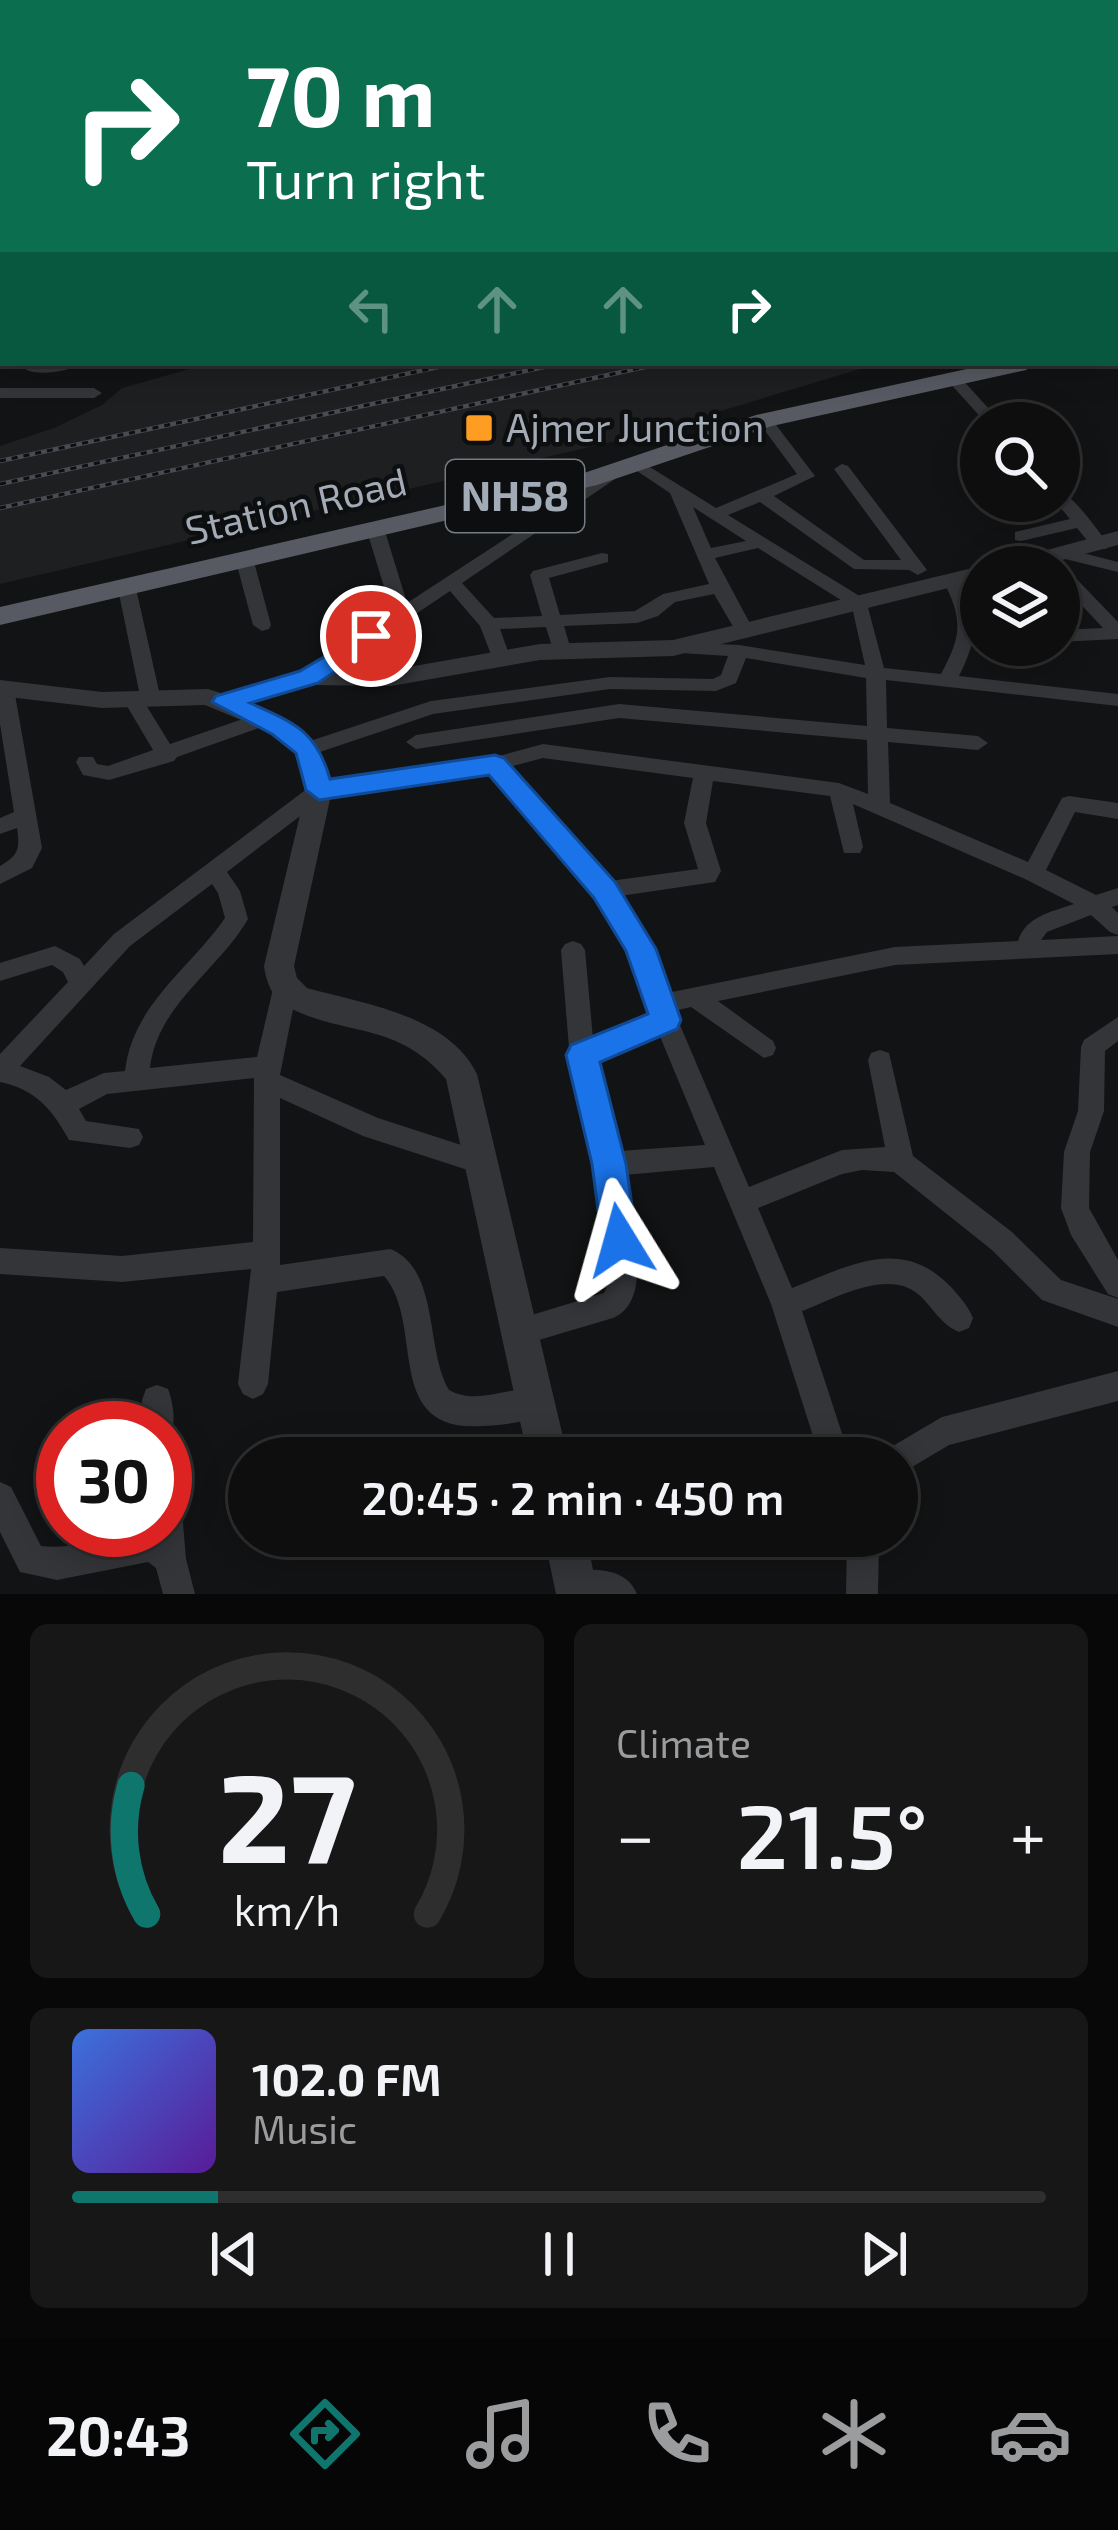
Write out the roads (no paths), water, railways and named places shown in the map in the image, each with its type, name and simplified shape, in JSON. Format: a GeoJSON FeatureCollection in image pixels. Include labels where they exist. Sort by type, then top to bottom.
{"type":"FeatureCollection","features":[{"type":"Feature","properties":{"kind":"highway"},"geometry":{"type":"LineString","coordinates":[[0,610],[615,466],[771,412],[971,366]]}},
{"type":"Feature","properties":{"kind":"highway"},"geometry":{"type":"LineString","coordinates":[[0,610],[633,465],[768,416],[993,366]]}},
{"type":"Feature","properties":{"kind":"highway","name":"Station Road"},"geometry":{"type":"LineString","coordinates":[[0,610],[590,469],[772,409],[997,366]]}},
{"type":"Feature","properties":{"kind":"highway","name":"Station Road"},"geometry":{"type":"LineString","coordinates":[[0,610],[625,471],[765,420],[958,370]]}},
{"type":"Feature","properties":{"kind":"street"},"geometry":{"type":"LineString","coordinates":[[8,393],[34,366]]}},
{"type":"Feature","properties":{"kind":"street"},"geometry":{"type":"LineString","coordinates":[[958,370],[980,402]]}},
{"type":"Feature","properties":{"kind":"street"},"geometry":{"type":"LineString","coordinates":[[8,393],[94,393]]}},
{"type":"Feature","properties":{"kind":"street"},"geometry":{"type":"LineString","coordinates":[[716,514],[802,480],[807,473],[765,420]]}},
{"type":"Feature","properties":{"kind":"street"},"geometry":{"type":"LineString","coordinates":[[842,469],[914,565],[967,608],[971,634],[947,681]]}},
{"type":"Feature","properties":{"kind":"street"},"geometry":{"type":"LineString","coordinates":[[225,702],[309,677],[625,471],[677,490],[860,604],[876,673],[879,804]]}},
{"type":"Feature","properties":{"kind":"street"},"geometry":{"type":"LineString","coordinates":[[308,749],[431,708],[610,683],[716,685],[729,679],[742,641],[677,490]]}},
{"type":"Feature","properties":{"kind":"street"},"geometry":{"type":"LineString","coordinates":[[764,496],[860,565],[914,565]]}},
{"type":"Feature","properties":{"kind":"street"},"geometry":{"type":"LineString","coordinates":[[1080,518],[1109,541]]}},
{"type":"Feature","properties":{"kind":"street"},"geometry":{"type":"LineString","coordinates":[[1021,536],[1083,521]]}},
{"type":"Feature","properties":{"kind":"street"},"geometry":{"type":"LineString","coordinates":[[376,528],[402,616]]}},
{"type":"Feature","properties":{"kind":"street"},"geometry":{"type":"LineString","coordinates":[[1080,553],[1109,541]]}},
{"type":"Feature","properties":{"kind":"street"},"geometry":{"type":"LineString","coordinates":[[705,555],[762,542]]}},
{"type":"Feature","properties":{"kind":"street"},"geometry":{"type":"LineString","coordinates":[[244,558],[262,625]]}},
{"type":"Feature","properties":{"kind":"street"},"geometry":{"type":"LineString","coordinates":[[562,650],[538,574],[602,558]]}},
{"type":"Feature","properties":{"kind":"street"},"geometry":{"type":"LineString","coordinates":[[1080,564],[1118,567]]}},
{"type":"Feature","properties":{"kind":"street"},"geometry":{"type":"LineString","coordinates":[[309,677],[391,679],[562,650],[742,641],[960,579]]}},
{"type":"Feature","properties":{"kind":"street"},"geometry":{"type":"LineString","coordinates":[[452,583],[489,624],[501,657]]}},
{"type":"Feature","properties":{"kind":"street"},"geometry":{"type":"LineString","coordinates":[[126,584],[143,700],[167,756]]}},
{"type":"Feature","properties":{"kind":"street"},"geometry":{"type":"LineString","coordinates":[[489,624],[552,617],[644,616],[669,598],[719,587]]}},
{"type":"Feature","properties":{"kind":"street"},"geometry":{"type":"LineString","coordinates":[[1080,591],[1117,630]]}},
{"type":"Feature","properties":{"kind":"street"},"geometry":{"type":"LineString","coordinates":[[1091,605],[1118,603]]}},
{"type":"Feature","properties":{"kind":"street"},"geometry":{"type":"LineString","coordinates":[[1080,634],[1117,630]]}},
{"type":"Feature","properties":{"kind":"street"},"geometry":{"type":"LineString","coordinates":[[742,641],[876,673],[1118,700]]}},
{"type":"Feature","properties":{"kind":"street"},"geometry":{"type":"LineString","coordinates":[[0,876],[24,862],[32,848],[2,688],[67,698],[208,698],[262,719],[308,749],[319,790],[279,966],[285,989],[267,1073],[266,1267],[253,1384]]}},
{"type":"Feature","properties":{"kind":"street"},"geometry":{"type":"LineString","coordinates":[[416,742],[619,711],[978,743]]}},
{"type":"Feature","properties":{"kind":"street"},"geometry":{"type":"LineString","coordinates":[[86,762],[90,770],[109,773],[262,719]]}},
{"type":"Feature","properties":{"kind":"street"},"geometry":{"type":"LineString","coordinates":[[130,1137],[78,1132],[64,1103],[46,1085],[3,1066],[122,940],[319,790],[495,764],[543,751],[839,790],[1033,873],[1092,903],[1118,926]]}},
{"type":"Feature","properties":{"kind":"street"},"geometry":{"type":"LineString","coordinates":[[495,764],[604,890],[640,949],[785,1304],[828,1437]]}},
{"type":"Feature","properties":{"kind":"street"},"geometry":{"type":"LineString","coordinates":[[604,890],[707,875],[710,871],[695,823],[705,770]]}},
{"type":"Feature","properties":{"kind":"street"},"geometry":{"type":"LineString","coordinates":[[839,790],[852,847]]}},
{"type":"Feature","properties":{"kind":"street"},"geometry":{"type":"LineString","coordinates":[[1033,873],[1070,803],[1118,811]]}},
{"type":"Feature","properties":{"kind":"street"},"geometry":{"type":"LineString","coordinates":[[0,826],[26,816]]}},
{"type":"Feature","properties":{"kind":"street"},"geometry":{"type":"LineString","coordinates":[[136,1080],[136,1055],[149,1020],[237,919],[230,891],[214,870]]}},
{"type":"Feature","properties":{"kind":"street"},"geometry":{"type":"LineString","coordinates":[[1028,949],[1031,934],[1039,926],[1118,896]]}},
{"type":"Feature","properties":{"kind":"street"},"geometry":{"type":"LineString","coordinates":[[582,1055],[693,996],[896,956],[1118,944]]}},
{"type":"Feature","properties":{"kind":"street"},"geometry":{"type":"LineString","coordinates":[[522,1331],[613,1304],[623,1292],[609,1164],[582,1055],[573,950]]}},
{"type":"Feature","properties":{"kind":"street"},"geometry":{"type":"LineString","coordinates":[[0,972],[56,955],[72,966],[81,984]]}},
{"type":"Feature","properties":{"kind":"street"},"geometry":{"type":"LineString","coordinates":[[285,989],[428,1039],[448,1054],[461,1074],[544,1437]]}},
{"type":"Feature","properties":{"kind":"street"},"geometry":{"type":"LineString","coordinates":[[693,996],[764,1048]]}},
{"type":"Feature","properties":{"kind":"street"},"geometry":{"type":"LineString","coordinates":[[1118,1027],[1093,1047],[1090,1112],[1077,1152],[1075,1184],[1082,1226],[1118,1285]]}},
{"type":"Feature","properties":{"kind":"street"},"geometry":{"type":"LineString","coordinates":[[880,1060],[901,1162]]}},
{"type":"Feature","properties":{"kind":"street"},"geometry":{"type":"LineString","coordinates":[[64,1103],[104,1084],[267,1073],[372,1128],[483,1163]]}},
{"type":"Feature","properties":{"kind":"street"},"geometry":{"type":"LineString","coordinates":[[609,1164],[721,1155]]}},
{"type":"Feature","properties":{"kind":"street"},"geometry":{"type":"LineString","coordinates":[[742,1202],[863,1156],[901,1162],[1002,1241],[1052,1290],[1118,1313]]}},
{"type":"Feature","properties":{"kind":"street"},"geometry":{"type":"LineString","coordinates":[[0,1261],[122,1269],[390,1262],[404,1272],[412,1289],[426,1380],[437,1400],[447,1408],[467,1412],[537,1403]]}},
{"type":"Feature","properties":{"kind":"street"},"geometry":{"type":"LineString","coordinates":[[785,1304],[890,1268],[909,1271],[928,1284],[959,1318]]}},
{"type":"Feature","properties":{"kind":"street"},"geometry":{"type":"LineString","coordinates":[[918,1447],[942,1432],[1118,1386]]}},
{"type":"Feature","properties":{"kind":"street"},"geometry":{"type":"LineString","coordinates":[[0,1498],[31,1561],[57,1564],[153,1545],[170,1558],[179,1594]]}},
{"type":"Feature","properties":{"kind":"street"},"geometry":{"type":"LineString","coordinates":[[569,1557],[576,1589],[611,1587],[621,1594]]}},
{"type":"Feature","properties":{"kind":"street"},"geometry":{"type":"LineString","coordinates":[[862,1594],[863,1557]]}},
{"type":"Feature","properties":{"kind":"railway"},"geometry":{"type":"LineString","coordinates":[[0,461],[443,366]]}},
{"type":"Feature","properties":{"kind":"railway"},"geometry":{"type":"LineString","coordinates":[[0,484],[549,366]]}},
{"type":"Feature","properties":{"kind":"railway"},"geometry":{"type":"LineString","coordinates":[[0,508],[649,366]]}},
{"type":"Feature","properties":{"kind":"place","name":"Ajmer Junction"},"geometry":{"type":"Point","coordinates":[479,428]}}]}
